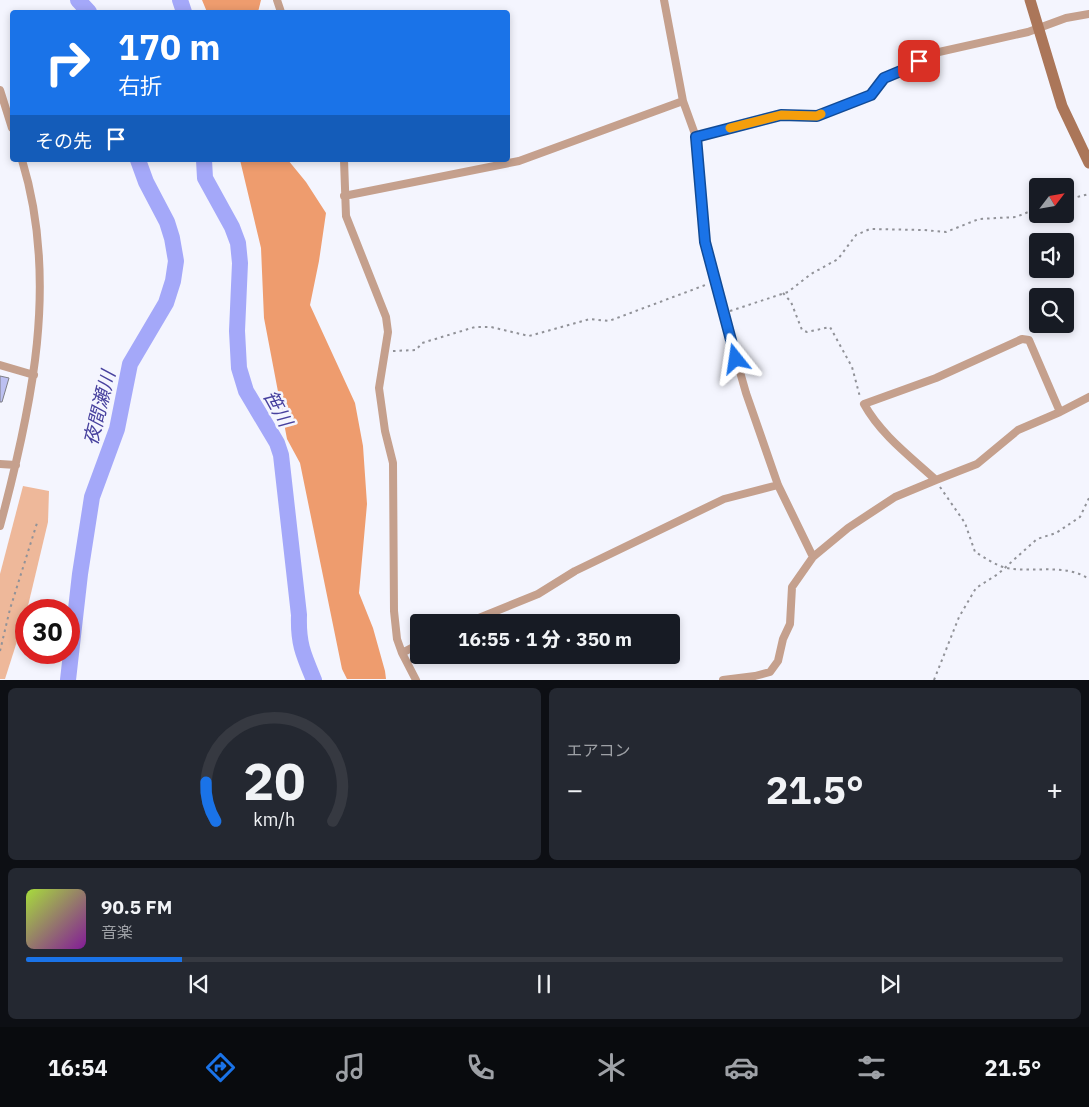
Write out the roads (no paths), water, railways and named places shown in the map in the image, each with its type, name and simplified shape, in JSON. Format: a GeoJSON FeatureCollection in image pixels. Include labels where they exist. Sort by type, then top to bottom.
{"type":"FeatureCollection","features":[{"type":"Feature","properties":{"kind":"main road"},"geometry":{"type":"LineString","coordinates":[[1030,0],[1062,106],[1089,163]]}},
{"type":"Feature","properties":{"kind":"street"},"geometry":{"type":"LineString","coordinates":[[664,0],[683,101],[696,137],[705,242],[714,282],[746,393],[778,485],[813,557]]}},
{"type":"Feature","properties":{"kind":"street"},"geometry":{"type":"LineString","coordinates":[[696,137],[781,115],[817,116],[871,95],[884,78],[908,68],[930,54],[1038,28],[1066,18],[1089,14]]}},
{"type":"Feature","properties":{"kind":"street"},"geometry":{"type":"LineString","coordinates":[[0,90],[10,122]]}},
{"type":"Feature","properties":{"kind":"street"},"geometry":{"type":"LineString","coordinates":[[344,196],[519,161],[683,101]]}},
{"type":"Feature","properties":{"kind":"street"},"geometry":{"type":"LineString","coordinates":[[0,526],[16,465],[34,375],[40,319],[39,250],[36,214],[23,162]]}},
{"type":"Feature","properties":{"kind":"street"},"geometry":{"type":"LineString","coordinates":[[344,162],[346,216],[386,317],[388,332],[380,388],[385,431],[393,463],[394,611],[397,638],[402,654],[416,680]]}},
{"type":"Feature","properties":{"kind":"street"},"geometry":{"type":"LineString","coordinates":[[936,480],[898,446],[872,418],[864,404],[936,378],[1022,339],[1029,340],[1060,412]]}},
{"type":"Feature","properties":{"kind":"street"},"geometry":{"type":"LineString","coordinates":[[0,366],[34,375]]}},
{"type":"Feature","properties":{"kind":"street"},"geometry":{"type":"LineString","coordinates":[[723,680],[770,672],[778,660],[783,639],[790,624],[792,586],[813,557],[848,528],[895,497],[977,464],[1018,430],[1089,397]]}},
{"type":"Feature","properties":{"kind":"street"},"geometry":{"type":"LineString","coordinates":[[0,464],[16,465]]}},
{"type":"Feature","properties":{"kind":"street"},"geometry":{"type":"LineString","coordinates":[[489,614],[538,594],[575,571],[724,499],[778,485]]}},
{"type":"Feature","properties":{"kind":"street"},"geometry":{"type":"LineString","coordinates":[[402,654],[410,649]]}},
{"type":"Feature","properties":{"kind":"waterway","name":"夜間瀬川"},"geometry":{"type":"LineString","coordinates":[[78,0],[87,10]]}},
{"type":"Feature","properties":{"kind":"waterway","name":"笹川"},"geometry":{"type":"LineString","coordinates":[[180,0],[183,10]]}},
{"type":"Feature","properties":{"kind":"waterway","name":"夜間瀬川"},"geometry":{"type":"LineString","coordinates":[[68,680],[80,574],[92,497],[117,429],[130,364],[166,303],[173,281],[176,261],[167,222],[146,182],[139,162]]}},
{"type":"Feature","properties":{"kind":"waterway","name":"笹川"},"geometry":{"type":"LineString","coordinates":[[204,162],[205,178],[232,227],[238,243],[240,263],[237,331],[239,368],[246,391],[277,443],[281,455],[299,615],[300,641],[314,680]]}}]}
